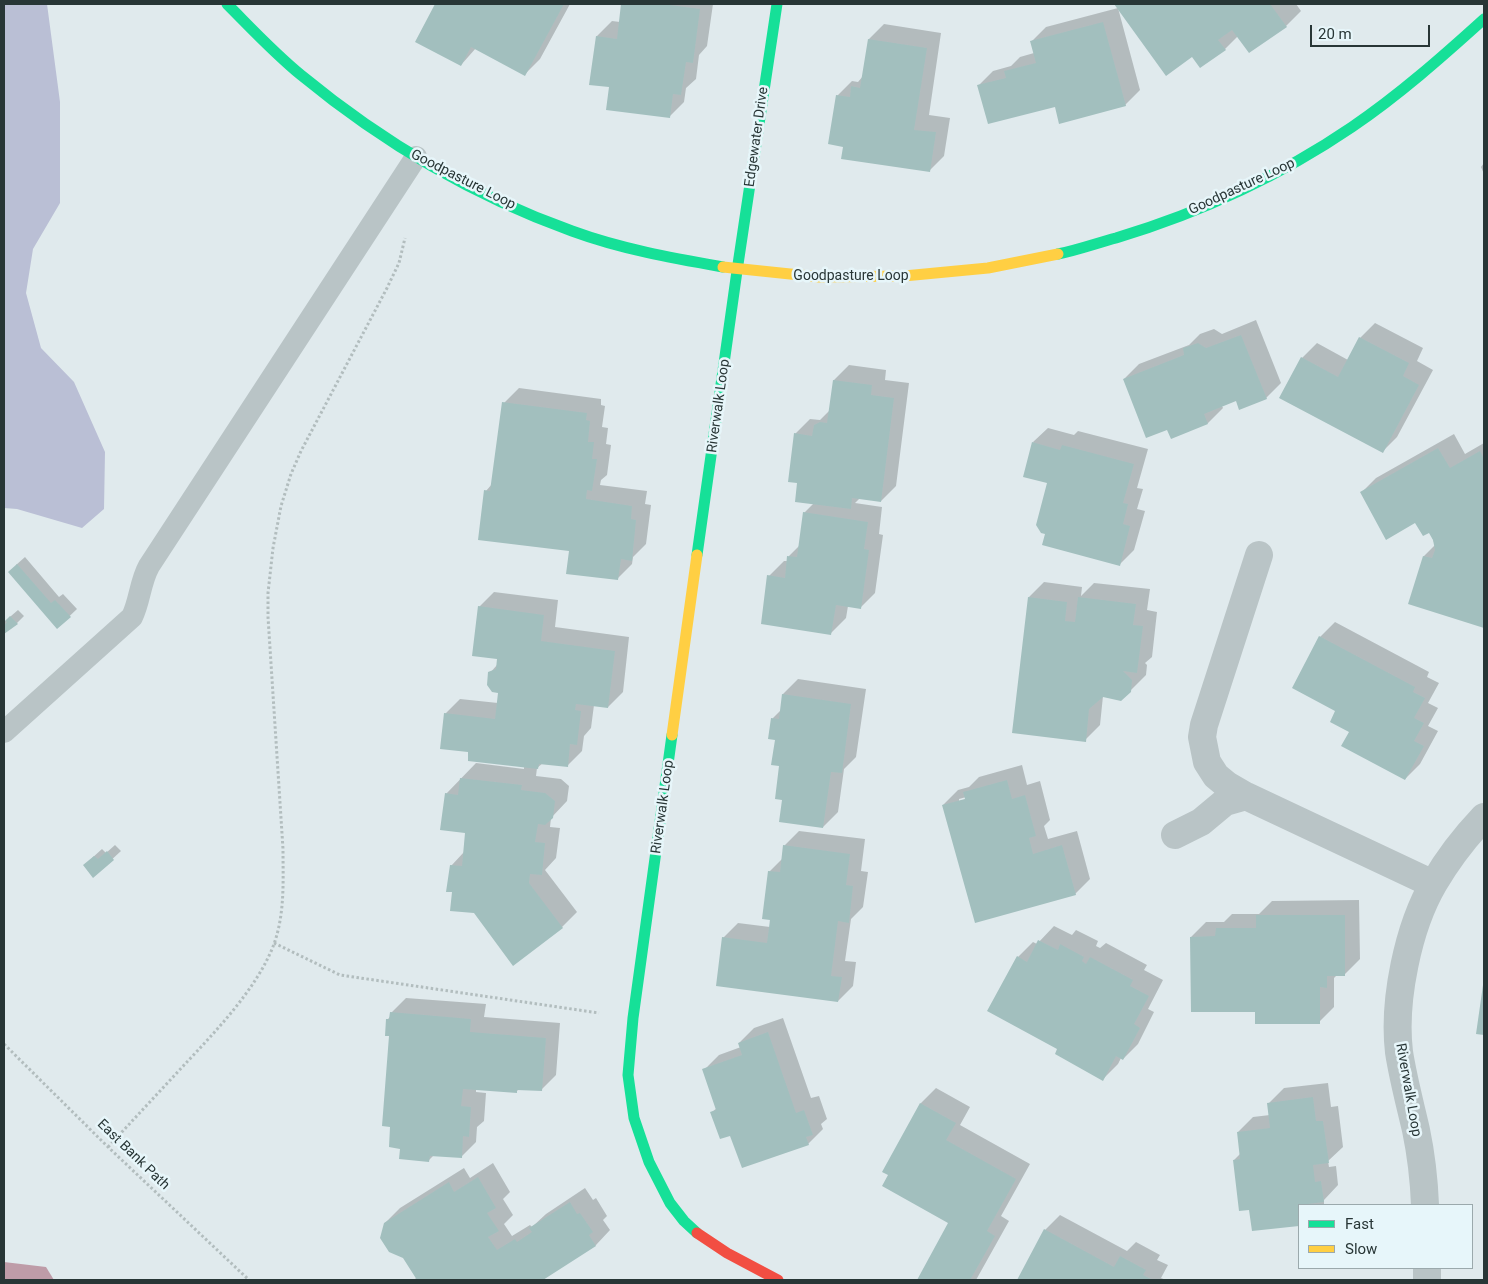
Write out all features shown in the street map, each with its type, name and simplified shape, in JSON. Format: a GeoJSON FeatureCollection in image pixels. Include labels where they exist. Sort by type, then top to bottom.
{"type":"FeatureCollection","features":[{"type":"Feature","properties":{"kind":"street","name":"Goodpasture Loop"},"geometry":{"type":"LineString","coordinates":[[227,4],[266,44],[317,88],[358,119],[416,157],[506,203],[574,232],[662,256],[737,271],[785,276],[833,277],[898,277],[955,273],[1049,257],[1171,220],[1218,201],[1305,157],[1346,131],[1422,74],[1484,19]]}},
{"type":"Feature","properties":{"kind":"street","name":"Edgewater Drive"},"geometry":{"type":"LineString","coordinates":[[737,271],[777,4]]}},
{"type":"Feature","properties":{"kind":"street","name":"Riverwalk Loop"},"geometry":{"type":"LineString","coordinates":[[737,271],[632,1018],[629,1060],[631,1097],[637,1126],[645,1152],[665,1195],[699,1236],[778,1280]]}},
{"type":"Feature","properties":{"kind":"street"},"geometry":{"type":"LineString","coordinates":[[1259,555],[1204,725],[1202,737],[1206,762],[1216,776],[1246,796],[1433,884]]}},
{"type":"Feature","properties":{"kind":"street"},"geometry":{"type":"LineString","coordinates":[[1175,835],[1201,822],[1225,802],[1246,796]]}},
{"type":"Feature","properties":{"kind":"street","name":"Riverwalk Loop"},"geometry":{"type":"LineString","coordinates":[[1425,1204],[1416,1132],[1399,1051],[1401,985],[1409,947],[1420,912],[1433,884],[1466,836],[1484,817]]}},
{"type":"Feature","properties":{"kind":"lane"},"geometry":{"type":"LineString","coordinates":[[4,732],[132,617],[149,566],[416,157]]}},
{"type":"Feature","properties":{"kind":"path"},"geometry":{"type":"LineString","coordinates":[[108,1147],[229,1015],[257,977],[274,943],[281,916],[283,849],[268,617],[268,593],[273,548],[281,506],[295,462],[399,263],[406,232],[404,220],[383,206]]}},
{"type":"Feature","properties":{"kind":"path"},"geometry":{"type":"LineString","coordinates":[[274,943],[340,975],[632,1018]]}},
{"type":"Feature","properties":{"kind":"path","name":"East Bank Path"},"geometry":{"type":"LineString","coordinates":[[4,1044],[108,1147],[249,1280]]}},
{"type":"Feature","properties":{"kind":"shaded area"},"geometry":{"type":"Polygon","coordinates":[[[4,4],[47,4],[60,102],[60,203],[33,249],[26,293],[41,348],[74,382],[105,452],[104,509],[82,528],[17,509],[4,508],[4,4]]]}},
{"type":"Feature","properties":{"kind":"shaded area"},"geometry":{"type":"Polygon","coordinates":[[[4,1262],[46,1267],[54,1280],[4,1280],[4,1262]]]}},
{"type":"Feature","properties":{"kind":"building"},"geometry":{"type":"Polygon","coordinates":[[[435,4],[564,4],[525,76],[471,47],[461,66],[415,42],[435,4]]]}},
{"type":"Feature","properties":{"kind":"building"},"geometry":{"type":"Polygon","coordinates":[[[621,4],[663,4],[700,9],[693,63],[686,62],[681,95],[673,94],[670,118],[606,110],[609,87],[589,85],[596,36],[617,39],[621,4]]]}},
{"type":"Feature","properties":{"kind":"building"},"geometry":{"type":"Polygon","coordinates":[[[1114,4],[1270,4],[1287,27],[1249,53],[1232,30],[1218,40],[1226,50],[1200,68],[1192,57],[1166,76],[1114,4]]]}},
{"type":"Feature","properties":{"kind":"building"},"geometry":{"type":"Polygon","coordinates":[[[1103,22],[1126,106],[1059,124],[1055,107],[988,124],[977,85],[1006,78],[1004,71],[1036,63],[1030,41],[1103,22]]]}},
{"type":"Feature","properties":{"kind":"building"},"geometry":{"type":"Polygon","coordinates":[[[868,39],[927,48],[914,130],[936,132],[930,172],[841,159],[843,147],[828,144],[836,95],[850,97],[851,86],[860,88],[868,39]]]}},
{"type":"Feature","properties":{"kind":"building"},"geometry":{"type":"Polygon","coordinates":[[[1241,335],[1267,399],[1239,410],[1236,401],[1204,414],[1208,424],[1171,439],[1167,430],[1146,438],[1123,379],[1184,355],[1183,348],[1198,343],[1206,348],[1241,335]]]}},
{"type":"Feature","properties":{"kind":"building"},"geometry":{"type":"Polygon","coordinates":[[[1359,337],[1409,363],[1403,376],[1419,385],[1383,453],[1279,398],[1301,357],[1338,377],[1359,337]]]}},
{"type":"Feature","properties":{"kind":"building"},"geometry":{"type":"Polygon","coordinates":[[[833,380],[872,385],[871,395],[894,398],[881,502],[852,498],[851,509],[795,502],[797,483],[788,482],[794,433],[812,436],[814,425],[820,422],[827,423],[833,380]]]}},
{"type":"Feature","properties":{"kind":"building"},"geometry":{"type":"Polygon","coordinates":[[[502,402],[587,413],[586,420],[590,421],[588,442],[594,442],[592,459],[597,459],[592,491],[587,490],[586,499],[632,506],[631,519],[636,520],[632,561],[621,559],[618,580],[566,574],[569,551],[478,540],[484,490],[490,491],[502,402]]]}},
{"type":"Feature","properties":{"kind":"building"},"geometry":{"type":"Polygon","coordinates":[[[1032,442],[1060,450],[1062,445],[1134,464],[1123,503],[1128,504],[1123,524],[1130,526],[1120,566],[1042,545],[1045,534],[1041,533],[1036,525],[1047,483],[1023,477],[1032,442]]]}},
{"type":"Feature","properties":{"kind":"building"},"geometry":{"type":"Polygon","coordinates":[[[1438,448],[1450,468],[1480,451],[1484,459],[1484,628],[1408,604],[1423,556],[1432,558],[1435,550],[1433,540],[1429,533],[1423,536],[1415,523],[1386,540],[1360,492],[1438,448]]]}},
{"type":"Feature","properties":{"kind":"building"},"geometry":{"type":"Polygon","coordinates":[[[803,512],[868,522],[864,549],[869,550],[861,609],[836,605],[831,635],[761,624],[767,575],[785,578],[787,556],[797,557],[803,512]]]}},
{"type":"Feature","properties":{"kind":"building"},"geometry":{"type":"Polygon","coordinates":[[[17,564],[51,603],[55,600],[71,617],[57,629],[8,572],[17,564]]]}},
{"type":"Feature","properties":{"kind":"building"},"geometry":{"type":"Polygon","coordinates":[[[1028,597],[1067,602],[1065,621],[1075,622],[1078,597],[1136,604],[1133,625],[1143,626],[1137,673],[1123,671],[1132,680],[1131,692],[1121,701],[1103,697],[1089,709],[1086,742],[1012,733],[1028,597]]]}},
{"type":"Feature","properties":{"kind":"building"},"geometry":{"type":"Polygon","coordinates":[[[478,606],[544,615],[541,641],[615,651],[608,708],[576,704],[575,710],[581,711],[577,745],[570,744],[568,767],[539,764],[538,769],[468,761],[468,752],[440,749],[444,713],[495,719],[498,693],[492,692],[487,685],[488,672],[496,669],[497,659],[472,656],[478,606]]]}},
{"type":"Feature","properties":{"kind":"building"},"geometry":{"type":"Polygon","coordinates":[[[10,616],[18,624],[4,634],[4,626],[7,622],[5,621],[10,616]]]}},
{"type":"Feature","properties":{"kind":"building"},"geometry":{"type":"Polygon","coordinates":[[[1319,636],[1415,687],[1413,692],[1425,698],[1414,718],[1424,723],[1414,741],[1424,746],[1405,780],[1341,746],[1349,732],[1330,722],[1335,711],[1292,688],[1319,636]]]}},
{"type":"Feature","properties":{"kind":"building"},"geometry":{"type":"Polygon","coordinates":[[[782,694],[851,704],[842,773],[831,772],[823,828],[779,822],[782,800],[775,799],[779,766],[771,765],[775,740],[768,739],[771,718],[779,719],[782,694]]]}},
{"type":"Feature","properties":{"kind":"building"},"geometry":{"type":"Polygon","coordinates":[[[460,778],[522,785],[521,790],[545,793],[555,801],[553,818],[545,825],[538,824],[535,842],[545,843],[542,875],[530,874],[529,883],[563,928],[513,966],[474,913],[450,911],[452,892],[446,892],[450,865],[462,866],[465,833],[440,830],[445,793],[458,795],[460,778]]]}},
{"type":"Feature","properties":{"kind":"building"},"geometry":{"type":"Polygon","coordinates":[[[1007,780],[1012,799],[1025,795],[1036,836],[1029,838],[1033,854],[1062,845],[1076,895],[975,923],[942,805],[965,799],[963,792],[1007,780]]]}},
{"type":"Feature","properties":{"kind":"building"},"geometry":{"type":"Polygon","coordinates":[[[783,845],[850,854],[846,885],[853,886],[849,923],[838,921],[831,976],[842,977],[838,1002],[716,986],[722,937],[767,943],[770,920],[762,919],[768,871],[780,872],[783,845]]]}},
{"type":"Feature","properties":{"kind":"building"},"geometry":{"type":"Polygon","coordinates":[[[107,851],[114,860],[93,878],[83,865],[94,856],[98,859],[107,851]]]}},
{"type":"Feature","properties":{"kind":"building"},"geometry":{"type":"Polygon","coordinates":[[[1256,915],[1345,915],[1345,976],[1327,976],[1327,988],[1320,987],[1320,1024],[1255,1024],[1255,1012],[1191,1012],[1190,937],[1215,936],[1216,928],[1256,928],[1256,915]]]}},
{"type":"Feature","properties":{"kind":"building"},"geometry":{"type":"Polygon","coordinates":[[[1038,940],[1058,950],[1060,944],[1084,957],[1082,961],[1086,964],[1090,957],[1133,980],[1130,986],[1149,996],[1134,1024],[1140,1028],[1123,1060],[1116,1056],[1103,1081],[1055,1054],[1057,1049],[987,1011],[1017,956],[1027,962],[1038,940]]]}},
{"type":"Feature","properties":{"kind":"building"},"geometry":{"type":"Polygon","coordinates":[[[1484,986],[1484,1035],[1476,1034],[1484,986]]]}},
{"type":"Feature","properties":{"kind":"building"},"geometry":{"type":"Polygon","coordinates":[[[390,1012],[471,1019],[470,1032],[546,1038],[542,1091],[517,1090],[517,1093],[463,1089],[461,1106],[471,1107],[469,1137],[463,1136],[462,1158],[430,1156],[429,1162],[399,1159],[400,1149],[389,1147],[390,1127],[382,1126],[389,1036],[385,1036],[386,1019],[389,1019],[390,1012]]]}},
{"type":"Feature","properties":{"kind":"building"},"geometry":{"type":"Polygon","coordinates":[[[768,1032],[796,1113],[804,1110],[813,1135],[806,1137],[809,1145],[742,1168],[730,1136],[720,1139],[710,1112],[716,1110],[702,1069],[742,1055],[738,1043],[768,1032]]]}},
{"type":"Feature","properties":{"kind":"building"},"geometry":{"type":"Polygon","coordinates":[[[1313,1097],[1316,1121],[1323,1121],[1329,1163],[1313,1165],[1315,1182],[1321,1181],[1324,1202],[1298,1204],[1298,1226],[1252,1231],[1249,1210],[1239,1211],[1233,1160],[1240,1159],[1237,1132],[1270,1128],[1267,1103],[1313,1097]]]}},
{"type":"Feature","properties":{"kind":"building"},"geometry":{"type":"Polygon","coordinates":[[[920,1103],[956,1123],[946,1140],[1016,1179],[987,1231],[995,1236],[970,1280],[917,1280],[948,1223],[882,1186],[888,1175],[882,1172],[920,1103]]]}},
{"type":"Feature","properties":{"kind":"building"},"geometry":{"type":"Polygon","coordinates":[[[478,1177],[496,1208],[487,1213],[499,1231],[488,1237],[497,1250],[515,1239],[517,1242],[532,1232],[529,1228],[570,1202],[577,1214],[580,1213],[593,1232],[589,1235],[596,1246],[543,1280],[417,1280],[403,1258],[389,1252],[380,1238],[384,1223],[449,1182],[454,1192],[478,1177]]]}},
{"type":"Feature","properties":{"kind":"building"},"geometry":{"type":"Polygon","coordinates":[[[1044,1229],[1114,1267],[1120,1256],[1146,1270],[1143,1275],[1153,1280],[1017,1280],[1044,1229]]]}},
{"type":"Feature","properties":{"kind":"traffic: fast"},"geometry":{"type":"LineString","coordinates":[[227,4],[281,58],[332,99],[396,144],[464,184],[536,217],[590,237],[647,252],[723,267]]}},
{"type":"Feature","properties":{"kind":"traffic: fast"},"geometry":{"type":"LineString","coordinates":[[697,555],[777,4]]}},
{"type":"Feature","properties":{"kind":"traffic: fast"},"geometry":{"type":"LineString","coordinates":[[1058,254],[1116,238],[1178,217],[1238,192],[1296,162],[1325,145],[1387,102],[1484,19]]}},
{"type":"Feature","properties":{"kind":"traffic: fast"},"geometry":{"type":"LineString","coordinates":[[672,735],[633,1018],[628,1075],[634,1118],[649,1162],[670,1203],[684,1221],[697,1233]]}},
{"type":"Feature","properties":{"kind":"traffic: slow"},"geometry":{"type":"LineString","coordinates":[[723,267],[819,277],[904,276],[988,268],[1058,254]]}},
{"type":"Feature","properties":{"kind":"traffic: slow"},"geometry":{"type":"LineString","coordinates":[[672,735],[697,555]]}},
{"type":"Feature","properties":{"kind":"traffic: jam"},"geometry":{"type":"LineString","coordinates":[[697,1233],[727,1253],[778,1280]]}}]}
